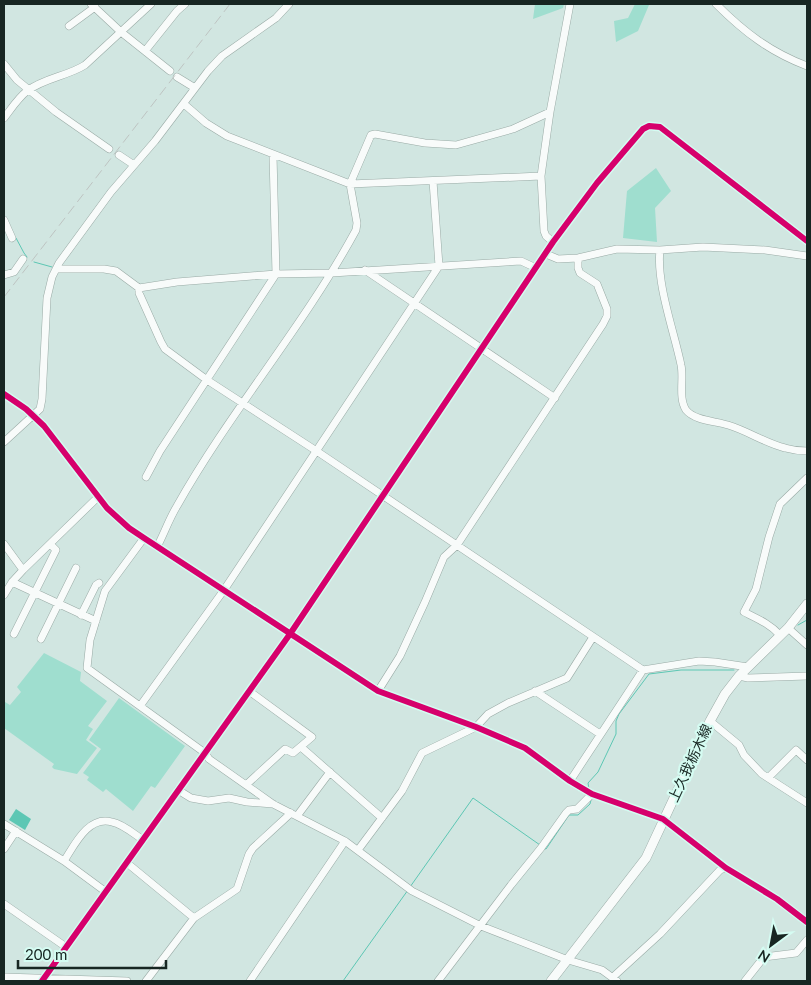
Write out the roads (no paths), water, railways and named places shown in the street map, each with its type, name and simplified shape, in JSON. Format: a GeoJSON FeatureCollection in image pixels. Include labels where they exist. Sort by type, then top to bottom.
{"type":"FeatureCollection","features":[{"type":"Feature","properties":{"kind":"main road","name":"上久我栃木線"},"geometry":{"type":"LineString","coordinates":[[551,981],[646,858],[710,721],[725,694],[739,676],[788,628],[807,604]]}},
{"type":"Feature","properties":{"kind":"street"},"geometry":{"type":"LineString","coordinates":[[5,113],[29,90],[77,70],[151,4]]}},
{"type":"Feature","properties":{"kind":"street"},"geometry":{"type":"LineString","coordinates":[[145,51],[177,11],[185,4]]}},
{"type":"Feature","properties":{"kind":"street"},"geometry":{"type":"LineString","coordinates":[[4,442],[40,409],[47,298],[56,270],[112,192],[184,104],[208,71],[222,56],[270,22],[289,4]]}},
{"type":"Feature","properties":{"kind":"street"},"geometry":{"type":"LineString","coordinates":[[553,242],[546,236],[544,230],[541,176],[550,112],[570,4]]}},
{"type":"Feature","properties":{"kind":"street"},"geometry":{"type":"LineString","coordinates":[[716,4],[734,22],[776,53],[807,66]]}},
{"type":"Feature","properties":{"kind":"street"},"geometry":{"type":"LineString","coordinates":[[68,26],[93,6],[121,32],[170,71]]}},
{"type":"Feature","properties":{"kind":"street"},"geometry":{"type":"LineString","coordinates":[[4,64],[17,80],[29,90],[109,149]]}},
{"type":"Feature","properties":{"kind":"street"},"geometry":{"type":"LineString","coordinates":[[177,77],[195,88]]}},
{"type":"Feature","properties":{"kind":"street"},"geometry":{"type":"LineString","coordinates":[[184,104],[206,123],[227,136],[350,184],[541,176]]}},
{"type":"Feature","properties":{"kind":"street"},"geometry":{"type":"LineString","coordinates":[[158,547],[176,508],[243,404],[332,273],[356,230],[357,223],[350,184],[372,135],[425,143],[456,145],[514,129],[550,112]]}},
{"type":"Feature","properties":{"kind":"street"},"geometry":{"type":"LineString","coordinates":[[43,979],[290,634],[553,242],[643,129],[653,125],[665,130],[807,241]]}},
{"type":"Feature","properties":{"kind":"street"},"geometry":{"type":"LineString","coordinates":[[119,155],[134,165]]}},
{"type":"Feature","properties":{"kind":"street"},"geometry":{"type":"LineString","coordinates":[[146,477],[276,274],[273,155]]}},
{"type":"Feature","properties":{"kind":"street"},"geometry":{"type":"LineString","coordinates":[[140,706],[224,590],[315,450],[439,266],[433,181]]}},
{"type":"Feature","properties":{"kind":"street"},"geometry":{"type":"LineString","coordinates":[[4,220],[12,238]]}},
{"type":"Feature","properties":{"kind":"street"},"geometry":{"type":"LineString","coordinates":[[546,254],[555,259],[578,258],[616,248],[660,250],[702,247],[765,250],[807,256]]}},
{"type":"Feature","properties":{"kind":"street"},"geometry":{"type":"LineString","coordinates":[[660,250],[659,261],[663,289],[681,366],[682,400],[685,409],[692,415],[742,430],[783,448],[807,451]]}},
{"type":"Feature","properties":{"kind":"street"},"geometry":{"type":"LineString","coordinates":[[378,691],[400,656],[444,557],[456,545],[555,398],[607,316],[607,309],[596,284],[580,273],[578,258]]}},
{"type":"Feature","properties":{"kind":"street"},"geometry":{"type":"LineString","coordinates":[[4,275],[14,272],[23,259]]}},
{"type":"Feature","properties":{"kind":"street"},"geometry":{"type":"LineString","coordinates":[[56,270],[104,269],[116,272],[139,288],[177,282],[276,274],[332,273],[522,261],[536,268]]}},
{"type":"Feature","properties":{"kind":"street"},"geometry":{"type":"LineString","coordinates":[[365,270],[555,398]]}},
{"type":"Feature","properties":{"kind":"street"},"geometry":{"type":"LineString","coordinates":[[139,288],[139,293],[165,348],[207,380],[315,450],[643,670],[699,661],[748,667]]}},
{"type":"Feature","properties":{"kind":"street"},"geometry":{"type":"LineString","coordinates":[[4,394],[33,416],[55,439],[97,498],[117,518],[144,538],[378,691],[476,727],[525,748],[570,781],[592,794],[663,819],[726,868],[777,899],[807,922]]}},
{"type":"Feature","properties":{"kind":"street"},"geometry":{"type":"LineString","coordinates":[[780,635],[773,628],[744,612],[756,589],[769,537],[780,504],[807,478]]}},
{"type":"Feature","properties":{"kind":"street"},"geometry":{"type":"LineString","coordinates":[[4,595],[23,570],[97,498]]}},
{"type":"Feature","properties":{"kind":"street"},"geometry":{"type":"LineString","coordinates":[[144,538],[107,588],[90,640],[87,668],[205,753],[209,760],[273,804],[345,841],[412,891],[481,926],[568,960],[602,970],[615,979],[720,870],[726,868]]}},
{"type":"Feature","properties":{"kind":"street"},"geometry":{"type":"LineString","coordinates":[[4,544],[23,570]]}},
{"type":"Feature","properties":{"kind":"street"},"geometry":{"type":"LineString","coordinates":[[14,634],[56,550],[50,544]]}},
{"type":"Feature","properties":{"kind":"street"},"geometry":{"type":"LineString","coordinates":[[41,639],[76,568]]}},
{"type":"Feature","properties":{"kind":"street"},"geometry":{"type":"LineString","coordinates":[[12,582],[96,622]]}},
{"type":"Feature","properties":{"kind":"street"},"geometry":{"type":"LineString","coordinates":[[81,615],[96,585],[99,583]]}},
{"type":"Feature","properties":{"kind":"street"},"geometry":{"type":"LineString","coordinates":[[788,628],[807,645]]}},
{"type":"Feature","properties":{"kind":"street"},"geometry":{"type":"LineString","coordinates":[[358,850],[402,791],[422,753],[476,727],[488,714],[567,678],[594,637]]}},
{"type":"Feature","properties":{"kind":"street"},"geometry":{"type":"LineString","coordinates":[[570,781],[643,670]]}},
{"type":"Feature","properties":{"kind":"street"},"geometry":{"type":"LineString","coordinates":[[739,676],[748,678],[807,676]]}},
{"type":"Feature","properties":{"kind":"street"},"geometry":{"type":"LineString","coordinates":[[246,785],[284,749],[292,753],[312,737],[249,691]]}},
{"type":"Feature","properties":{"kind":"street"},"geometry":{"type":"LineString","coordinates":[[535,691],[600,734]]}},
{"type":"Feature","properties":{"kind":"street"},"geometry":{"type":"LineString","coordinates":[[710,721],[739,745],[744,755],[762,774],[769,776],[807,803]]}},
{"type":"Feature","properties":{"kind":"street"},"geometry":{"type":"LineString","coordinates":[[301,747],[382,818]]}},
{"type":"Feature","properties":{"kind":"street"},"geometry":{"type":"LineString","coordinates":[[769,776],[796,750],[807,760]]}},
{"type":"Feature","properties":{"kind":"street"},"geometry":{"type":"LineString","coordinates":[[146,981],[194,918],[237,889],[254,848],[294,815],[330,772]]}},
{"type":"Feature","properties":{"kind":"street"},"geometry":{"type":"LineString","coordinates":[[178,790],[191,798],[208,801],[229,798],[247,802],[273,804]]}},
{"type":"Feature","properties":{"kind":"street"},"geometry":{"type":"LineString","coordinates":[[438,981],[566,813],[569,810],[577,809],[592,794]]}},
{"type":"Feature","properties":{"kind":"street"},"geometry":{"type":"LineString","coordinates":[[64,861],[86,829],[100,823],[112,822],[143,840]]}},
{"type":"Feature","properties":{"kind":"street"},"geometry":{"type":"LineString","coordinates":[[4,824],[64,861],[106,892]]}},
{"type":"Feature","properties":{"kind":"street"},"geometry":{"type":"LineString","coordinates":[[4,849],[16,831]]}},
{"type":"Feature","properties":{"kind":"street"},"geometry":{"type":"LineString","coordinates":[[250,981],[345,841]]}},
{"type":"Feature","properties":{"kind":"street"},"geometry":{"type":"LineString","coordinates":[[127,863],[194,918]]}},
{"type":"Feature","properties":{"kind":"street"},"geometry":{"type":"LineString","coordinates":[[4,904],[66,947]]}},
{"type":"Feature","properties":{"kind":"street"},"geometry":{"type":"LineString","coordinates":[[745,981],[764,957],[796,953],[807,940]]}},
{"type":"Feature","properties":{"kind":"street"},"geometry":{"type":"LineString","coordinates":[[4,977],[127,981]]}},
{"type":"Feature","properties":{"kind":"waterway"},"geometry":{"type":"LineString","coordinates":[[16,238],[27,257]]}},
{"type":"Feature","properties":{"kind":"waterway"},"geometry":{"type":"LineString","coordinates":[[34,262],[52,267]]}},
{"type":"Feature","properties":{"kind":"waterway"},"geometry":{"type":"LineString","coordinates":[[798,625],[807,620]]}},
{"type":"Feature","properties":{"kind":"waterway"},"geometry":{"type":"LineString","coordinates":[[589,789],[588,783],[598,772],[616,734],[616,721],[619,714],[649,674],[681,670],[734,670]]}},
{"type":"Feature","properties":{"kind":"waterway"},"geometry":{"type":"LineString","coordinates":[[410,887],[473,798],[540,845]]}},
{"type":"Feature","properties":{"kind":"waterway"},"geometry":{"type":"LineString","coordinates":[[543,848],[546,849],[569,815],[578,815],[590,804],[591,800]]}},
{"type":"Feature","properties":{"kind":"waterway"},"geometry":{"type":"LineString","coordinates":[[343,981],[408,890]]}},
{"type":"Feature","properties":{"kind":"railway"},"geometry":{"type":"LineString","coordinates":[[4,297],[230,4]]}}]}
